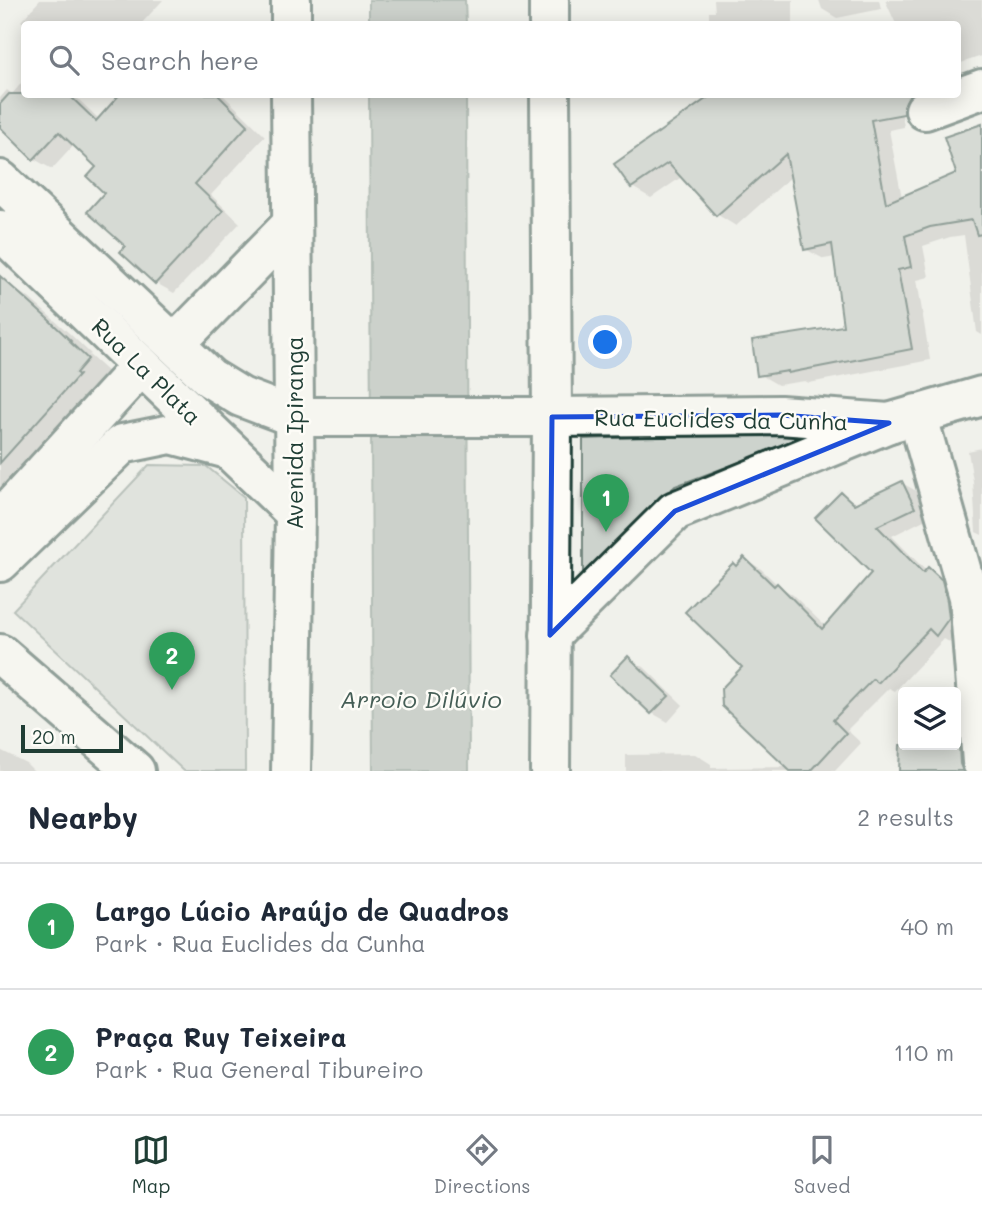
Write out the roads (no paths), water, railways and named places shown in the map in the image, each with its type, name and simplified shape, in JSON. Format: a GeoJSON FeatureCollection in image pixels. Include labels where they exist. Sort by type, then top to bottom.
{"type":"FeatureCollection","features":[{"type":"Feature","properties":{"kind":"street"},"geometry":{"type":"LineString","coordinates":[[291,0],[291,21]]}},
{"type":"Feature","properties":{"kind":"street"},"geometry":{"type":"LineString","coordinates":[[549,0],[549,21]]}},
{"type":"Feature","properties":{"kind":"street"},"geometry":{"type":"LineString","coordinates":[[961,97],[982,89]]}},
{"type":"Feature","properties":{"kind":"street","name":"Avenida Ipiranga"},"geometry":{"type":"LineString","coordinates":[[292,98],[295,513],[292,771]]}},
{"type":"Feature","properties":{"kind":"street"},"geometry":{"type":"LineString","coordinates":[[550,98],[550,771]]}},
{"type":"Feature","properties":{"kind":"street"},"geometry":{"type":"LineString","coordinates":[[925,110],[958,98]]}},
{"type":"Feature","properties":{"kind":"street","name":"Rua La Plata"},"geometry":{"type":"LineString","coordinates":[[0,180],[210,378],[241,397],[294,417]]}},
{"type":"Feature","properties":{"kind":"street"},"geometry":{"type":"LineString","coordinates":[[175,344],[292,224]]}},
{"type":"Feature","properties":{"kind":"street","name":"Rua La Plata"},"geometry":{"type":"LineString","coordinates":[[0,230],[295,513]]}},
{"type":"Feature","properties":{"kind":"street"},"geometry":{"type":"LineString","coordinates":[[0,520],[141,366]]}},
{"type":"Feature","properties":{"kind":"street","name":"Rua Euclides da Cunha"},"geometry":{"type":"LineString","coordinates":[[550,635],[675,511],[903,419],[982,396]]}},
{"type":"Feature","properties":{"kind":"street","name":"Rua Euclides da Cunha"},"geometry":{"type":"LineString","coordinates":[[294,417],[780,415],[903,419]]}},
{"type":"Feature","properties":{"kind":"street"},"geometry":{"type":"LineString","coordinates":[[903,419],[969,597],[982,762]]}},
{"type":"Feature","properties":{"kind":"street"},"geometry":{"type":"LineString","coordinates":[[0,562],[122,444],[171,434],[229,449]]}},
{"type":"Feature","properties":{"kind":"street"},"geometry":{"type":"LineString","coordinates":[[0,654],[135,771]]}},
{"type":"Feature","properties":{"kind":"water"},"geometry":{"type":"Polygon","coordinates":[[[369,0],[465,0],[466,21],[369,21],[369,0]]]}},
{"type":"Feature","properties":{"kind":"water","name":"Arroio Dilúvio"},"geometry":{"type":"Polygon","coordinates":[[[369,98],[466,98],[469,771],[373,771],[369,98]]]}},
{"type":"Feature","properties":{"kind":"place","name":"Largo Lúcio Araújo de Quadros"},"geometry":{"type":"Point","coordinates":[606,532]}},
{"type":"Feature","properties":{"kind":"place","name":"Praça Ruy Teixeira"},"geometry":{"type":"Point","coordinates":[172,690]}}]}
